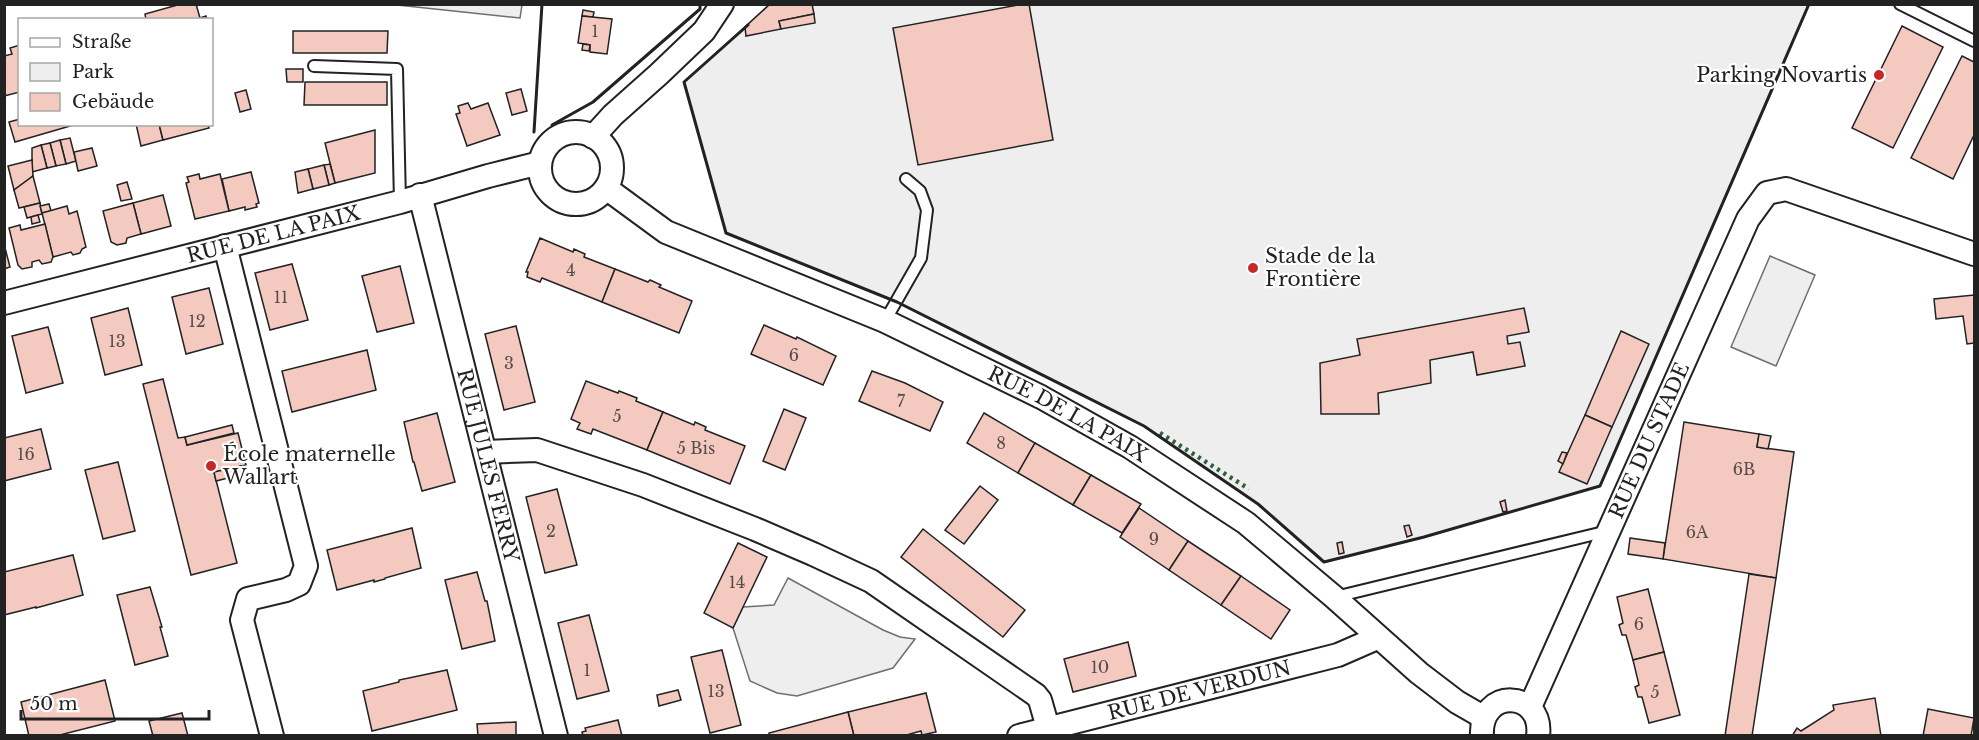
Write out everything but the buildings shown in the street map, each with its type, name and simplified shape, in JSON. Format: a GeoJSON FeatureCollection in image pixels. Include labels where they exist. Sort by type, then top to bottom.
{"type":"FeatureCollection","features":[{"type":"Feature","properties":{"kind":"street"},"geometry":{"type":"LineString","coordinates":[[593,137],[613,115],[704,31],[722,4]]}},
{"type":"Feature","properties":{"kind":"street"},"geometry":{"type":"LineString","coordinates":[[570,133],[582,133],[593,137],[609,154],[612,166],[606,188],[586,203],[563,202],[552,196],[544,186],[540,175],[540,163],[550,143],[570,133]]}},
{"type":"Feature","properties":{"kind":"street","name":"RUE DE LA PAIX"},"geometry":{"type":"LineString","coordinates":[[4,303],[410,199],[540,163]]}},
{"type":"Feature","properties":{"kind":"street","name":"RUE DE LA PAIX"},"geometry":{"type":"LineString","coordinates":[[606,188],[666,232],[885,321],[1041,397],[1130,447],[1246,523],[1334,597],[1377,638],[1457,702],[1482,726]]}},
{"type":"Feature","properties":{"kind":"street","name":"RUE DU STADE"},"geometry":{"type":"LineString","coordinates":[[1530,707],[1748,219],[1767,193],[1786,189],[1974,254]]}},
{"type":"Feature","properties":{"kind":"street","name":"RUE JULES FERRY"},"geometry":{"type":"LineString","coordinates":[[410,199],[485,452],[556,735]]}},
{"type":"Feature","properties":{"kind":"street"},"geometry":{"type":"LineString","coordinates":[[225,246],[306,566],[299,584],[248,599],[242,620],[272,735]]}},
{"type":"Feature","properties":{"kind":"street"},"geometry":{"type":"LineString","coordinates":[[485,452],[537,450],[633,481],[755,529],[871,581],[1036,695],[1040,700],[1048,728]]}},
{"type":"Feature","properties":{"kind":"street","name":"RUE DE VERDUN"},"geometry":{"type":"LineString","coordinates":[[1019,735],[1338,655],[1377,638]]}},
{"type":"Feature","properties":{"kind":"street"},"geometry":{"type":"LineString","coordinates":[[1482,726],[1489,708],[1500,701],[1520,701],[1530,707],[1538,719],[1538,735]]}},
{"type":"Feature","properties":{"kind":"lane"},"geometry":{"type":"LineString","coordinates":[[1899,4],[1974,41]]}},
{"type":"Feature","properties":{"kind":"lane"},"geometry":{"type":"LineString","coordinates":[[314,66],[397,69],[410,199]]}},
{"type":"Feature","properties":{"kind":"lane"},"geometry":{"type":"LineString","coordinates":[[885,321],[921,258],[927,210],[920,191],[906,179]]}},
{"type":"Feature","properties":{"kind":"lane"},"geometry":{"type":"LineString","coordinates":[[1334,597],[1609,531]]}},
{"type":"Feature","properties":{"kind":"green space"},"geometry":{"type":"Polygon","coordinates":[[[522,4],[520,18],[397,5],[522,4]]]}},
{"type":"Feature","properties":{"kind":"green space","name":"Stade de la Frontière"},"geometry":{"type":"Polygon","coordinates":[[[769,5],[1809,5],[1600,486],[1424,537],[1324,562],[1258,504],[1144,426],[897,302],[726,233],[684,82],[769,5]]]}},
{"type":"Feature","properties":{"kind":"green space"},"geometry":{"type":"Polygon","coordinates":[[[1770,256],[1815,275],[1776,366],[1731,347],[1770,256]]]}},
{"type":"Feature","properties":{"kind":"green space"},"geometry":{"type":"Polygon","coordinates":[[[788,578],[883,630],[900,637],[915,639],[893,668],[797,696],[777,693],[750,681],[733,628],[743,607],[774,605],[788,578]]]}},
{"type":"Feature","properties":{"kind":"hedge"},"geometry":{"type":"LineString","coordinates":[[1160,433],[1249,489]]}},
{"type":"Feature","properties":{"kind":"wall"},"geometry":{"type":"LineString","coordinates":[[534,132],[542,4]]}},
{"type":"Feature","properties":{"kind":"wall"},"geometry":{"type":"LineString","coordinates":[[552,125],[593,102],[700,9],[700,4]]}},
{"type":"Feature","properties":{"kind":"wall"},"geometry":{"type":"LineString","coordinates":[[748,25],[684,82],[726,233],[897,302],[1144,426],[1258,504],[1324,562],[1424,537],[1600,486],[1809,4]]}},
{"type":"Feature","properties":{"kind":"place","name":"Parking Novartis"},"geometry":{"type":"Point","coordinates":[1879,75]}},
{"type":"Feature","properties":{"kind":"place","name":"Stade de la Frontière"},"geometry":{"type":"Point","coordinates":[1253,268]}},
{"type":"Feature","properties":{"kind":"place","name":"École maternelle Wallart"},"geometry":{"type":"Point","coordinates":[211,466]}}]}
